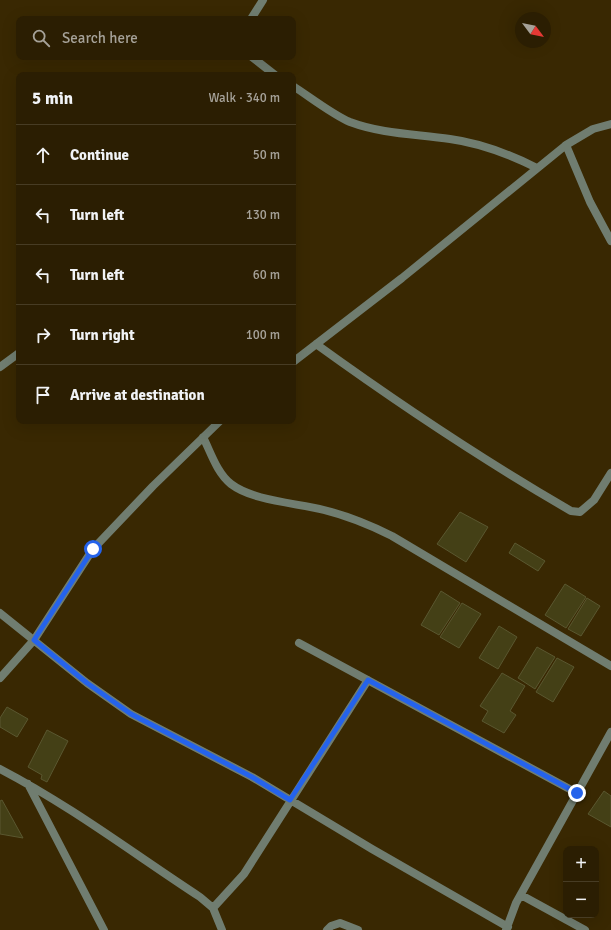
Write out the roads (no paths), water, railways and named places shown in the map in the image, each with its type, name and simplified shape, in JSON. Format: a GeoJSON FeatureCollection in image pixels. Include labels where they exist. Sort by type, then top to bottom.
{"type":"FeatureCollection","features":[{"type":"Feature","properties":{"kind":"street"},"geometry":{"type":"LineString","coordinates":[[253,16],[263,0]]}},
{"type":"Feature","properties":{"kind":"street"},"geometry":{"type":"LineString","coordinates":[[256,60],[271,72]]}},
{"type":"Feature","properties":{"kind":"street"},"geometry":{"type":"LineString","coordinates":[[296,88],[350,121],[388,133],[451,139],[483,146],[512,155],[536,168]]}},
{"type":"Feature","properties":{"kind":"street"},"geometry":{"type":"LineString","coordinates":[[296,360],[402,278],[566,145],[593,129],[611,124]]}},
{"type":"Feature","properties":{"kind":"street"},"geometry":{"type":"LineString","coordinates":[[566,145],[590,202],[611,240]]}},
{"type":"Feature","properties":{"kind":"street"},"geometry":{"type":"LineString","coordinates":[[316,344],[424,421],[512,477],[571,511],[580,512],[588,507],[611,473]]}},
{"type":"Feature","properties":{"kind":"street"},"geometry":{"type":"LineString","coordinates":[[1,364],[16,355]]}},
{"type":"Feature","properties":{"kind":"street"},"geometry":{"type":"LineString","coordinates":[[0,678],[34,640],[93,549],[217,424]]}},
{"type":"Feature","properties":{"kind":"street"},"geometry":{"type":"LineString","coordinates":[[203,437],[220,472],[230,484],[244,492],[325,510],[368,524],[399,540],[611,666]]}},
{"type":"Feature","properties":{"kind":"street"},"geometry":{"type":"LineString","coordinates":[[0,613],[87,683],[131,714],[252,777],[507,928],[521,895],[611,732]]}},
{"type":"Feature","properties":{"kind":"street"},"geometry":{"type":"LineString","coordinates":[[299,643],[577,793]]}},
{"type":"Feature","properties":{"kind":"street"},"geometry":{"type":"LineString","coordinates":[[213,908],[244,874],[368,680]]}},
{"type":"Feature","properties":{"kind":"street"},"geometry":{"type":"LineString","coordinates":[[0,770],[27,783],[109,835],[213,908],[222,930]]}},
{"type":"Feature","properties":{"kind":"street"},"geometry":{"type":"LineString","coordinates":[[27,783],[104,930]]}},
{"type":"Feature","properties":{"kind":"street"},"geometry":{"type":"LineString","coordinates":[[521,895],[585,930]]}},
{"type":"Feature","properties":{"kind":"street"},"geometry":{"type":"LineString","coordinates":[[327,930],[331,926],[340,923],[358,930]]}}]}
